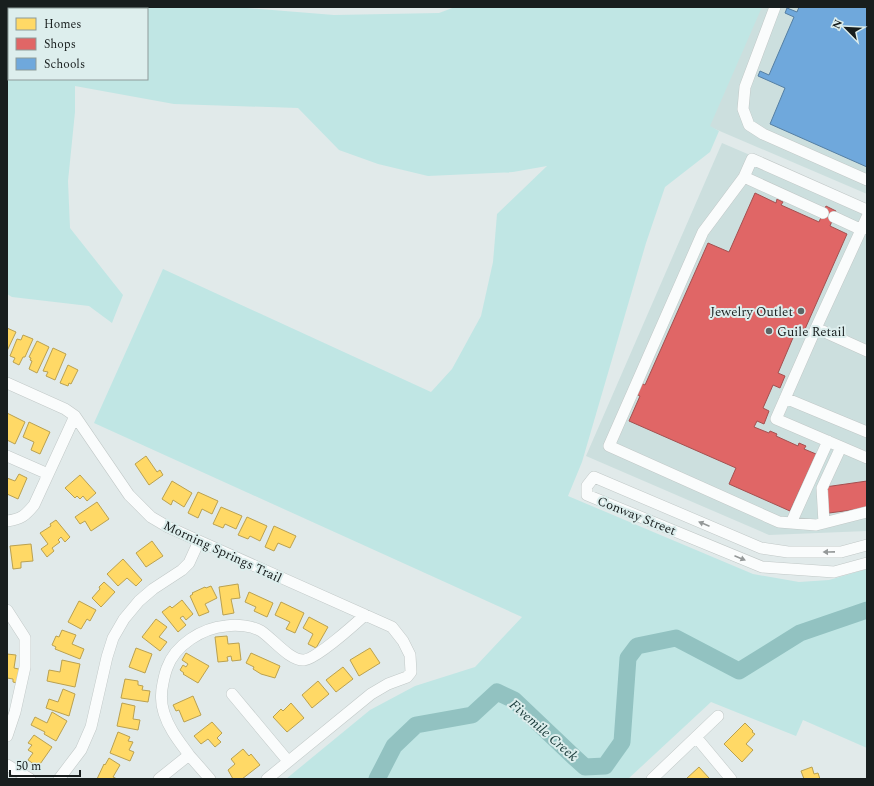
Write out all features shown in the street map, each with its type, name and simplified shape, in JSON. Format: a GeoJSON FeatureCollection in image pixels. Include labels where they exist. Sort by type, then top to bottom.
{"type":"FeatureCollection","features":[{"type":"Feature","properties":{"kind":"street"},"geometry":{"type":"LineString","coordinates":[[775,7],[744,87],[743,109],[749,125],[763,134],[867,180]]}},
{"type":"Feature","properties":{"kind":"street"},"geometry":{"type":"LineString","coordinates":[[867,210],[752,159],[744,177],[703,232],[609,446],[779,522],[816,525],[867,512]]}},
{"type":"Feature","properties":{"kind":"street"},"geometry":{"type":"LineString","coordinates":[[744,177],[862,230]]}},
{"type":"Feature","properties":{"kind":"street"},"geometry":{"type":"LineString","coordinates":[[867,217],[776,419],[867,458]]}},
{"type":"Feature","properties":{"kind":"street"},"geometry":{"type":"LineString","coordinates":[[816,328],[867,350]]}},
{"type":"Feature","properties":{"kind":"street","name":"Morning Springs Trail"},"geometry":{"type":"LineString","coordinates":[[7,383],[65,409],[75,416],[128,495],[151,517],[199,542],[392,627],[403,641],[410,655],[411,672],[407,677],[388,684],[371,694],[267,779]]}},
{"type":"Feature","properties":{"kind":"street"},"geometry":{"type":"LineString","coordinates":[[785,398],[867,432]]}},
{"type":"Feature","properties":{"kind":"street"},"geometry":{"type":"LineString","coordinates":[[7,521],[17,519],[26,514],[34,505],[75,416]]}},
{"type":"Feature","properties":{"kind":"street"},"geometry":{"type":"LineString","coordinates":[[791,523],[828,441]]}},
{"type":"Feature","properties":{"kind":"street"},"geometry":{"type":"LineString","coordinates":[[824,523],[822,488],[841,447]]}},
{"type":"Feature","properties":{"kind":"street"},"geometry":{"type":"LineString","coordinates":[[7,456],[48,474]]}},
{"type":"Feature","properties":{"kind":"street","name":"Conway Street"},"geometry":{"type":"LineString","coordinates":[[867,545],[841,552],[788,552],[761,548],[594,477],[587,486],[587,495],[762,567],[834,572],[867,563]]}},
{"type":"Feature","properties":{"kind":"street"},"geometry":{"type":"LineString","coordinates":[[59,779],[81,750],[91,727],[107,657],[113,638],[124,619],[153,589],[182,570],[189,563],[199,542]]}},
{"type":"Feature","properties":{"kind":"street"},"geometry":{"type":"LineString","coordinates":[[7,610],[25,638],[25,667],[15,712],[7,736]]}},
{"type":"Feature","properties":{"kind":"street"},"geometry":{"type":"LineString","coordinates":[[210,779],[189,755],[171,730],[163,712],[161,692],[167,667],[176,653],[190,639],[210,629],[226,626],[243,626],[260,630],[292,657],[304,660],[316,654],[365,615]]}},
{"type":"Feature","properties":{"kind":"street"},"geometry":{"type":"LineString","coordinates":[[232,694],[288,761]]}},
{"type":"Feature","properties":{"kind":"street"},"geometry":{"type":"LineString","coordinates":[[652,779],[718,716]]}},
{"type":"Feature","properties":{"kind":"street"},"geometry":{"type":"LineString","coordinates":[[696,737],[731,779]]}},
{"type":"Feature","properties":{"kind":"street"},"geometry":{"type":"LineString","coordinates":[[159,779],[189,755]]}},
{"type":"Feature","properties":{"kind":"street"},"geometry":{"type":"LineString","coordinates":[[7,765],[30,779]]}},
{"type":"Feature","properties":{"kind":"shaded area"},"geometry":{"type":"Polygon","coordinates":[[[7,7],[234,7],[334,15],[439,13],[455,7],[762,7],[710,126],[719,131],[710,152],[665,187],[646,243],[582,462],[568,496],[753,574],[799,582],[829,580],[867,569],[867,748],[803,720],[796,736],[711,702],[628,779],[286,779],[370,710],[415,686],[475,667],[522,617],[94,423],[163,269],[431,392],[452,369],[481,316],[493,262],[497,214],[547,166],[513,172],[428,176],[378,164],[339,150],[298,108],[174,104],[75,86],[75,112],[68,181],[70,228],[123,295],[112,323],[89,306],[12,297],[7,294],[7,7]]]}},
{"type":"Feature","properties":{"kind":"shaded area"},"geometry":{"type":"Polygon","coordinates":[[[756,7],[867,7],[867,194],[708,126],[756,7]]]}},
{"type":"Feature","properties":{"kind":"shaded area"},"geometry":{"type":"Polygon","coordinates":[[[722,143],[867,205],[867,531],[769,535],[586,456],[722,143]]]}},
{"type":"Feature","properties":{"kind":"building: Homes"},"geometry":{"type":"Polygon","coordinates":[[[7,328],[16,332],[7,351],[7,328]]]}},
{"type":"Feature","properties":{"kind":"building: Homes"},"geometry":{"type":"Polygon","coordinates":[[[23,335],[33,339],[25,357],[23,357],[19,365],[13,362],[15,358],[10,356],[17,339],[21,340],[23,335]]]}},
{"type":"Feature","properties":{"kind":"building: Homes"},"geometry":{"type":"Polygon","coordinates":[[[37,341],[49,347],[37,373],[29,369],[32,361],[29,357],[37,341]]]}},
{"type":"Feature","properties":{"kind":"building: Homes"},"geometry":{"type":"Polygon","coordinates":[[[53,348],[66,354],[55,380],[46,376],[48,372],[43,371],[53,348]]]}},
{"type":"Feature","properties":{"kind":"building: Homes"},"geometry":{"type":"Polygon","coordinates":[[[68,365],[78,370],[71,384],[69,383],[68,386],[60,383],[68,365]]]}},
{"type":"Feature","properties":{"kind":"building: Homes"},"geometry":{"type":"Polygon","coordinates":[[[7,413],[25,422],[15,444],[7,440],[7,413]]]}},
{"type":"Feature","properties":{"kind":"building: Homes"},"geometry":{"type":"Polygon","coordinates":[[[29,422],[50,432],[40,454],[31,450],[34,442],[23,437],[29,422]]]}},
{"type":"Feature","properties":{"kind":"building: Homes"},"geometry":{"type":"Polygon","coordinates":[[[146,456],[157,472],[160,470],[163,475],[149,485],[135,464],[146,456]]]}},
{"type":"Feature","properties":{"kind":"building: Homes"},"geometry":{"type":"Polygon","coordinates":[[[19,474],[27,478],[18,499],[7,494],[7,478],[15,481],[19,474]]]}},
{"type":"Feature","properties":{"kind":"building: Homes"},"geometry":{"type":"Polygon","coordinates":[[[80,475],[96,493],[87,501],[83,496],[80,499],[77,496],[75,498],[65,488],[80,475]]]}},
{"type":"Feature","properties":{"kind":"building: Homes"},"geometry":{"type":"Polygon","coordinates":[[[172,481],[192,493],[184,507],[173,500],[171,505],[162,499],[172,481]]]}},
{"type":"Feature","properties":{"kind":"building: Homes"},"geometry":{"type":"Polygon","coordinates":[[[198,492],[218,501],[212,514],[202,509],[198,518],[188,513],[198,492]]]}},
{"type":"Feature","properties":{"kind":"building: Homes"},"geometry":{"type":"Polygon","coordinates":[[[97,502],[109,519],[91,531],[85,521],[80,524],[75,517],[97,502]]]}},
{"type":"Feature","properties":{"kind":"building: Homes"},"geometry":{"type":"Polygon","coordinates":[[[221,507],[242,516],[236,529],[225,524],[223,528],[213,524],[221,507]]]}},
{"type":"Feature","properties":{"kind":"building: Homes"},"geometry":{"type":"Polygon","coordinates":[[[247,517],[267,526],[260,541],[250,536],[248,539],[238,535],[247,517]]]}},
{"type":"Feature","properties":{"kind":"building: Homes"},"geometry":{"type":"Polygon","coordinates":[[[56,520],[70,537],[65,542],[61,537],[58,540],[60,542],[52,548],[54,551],[47,557],[41,549],[48,544],[40,533],[51,526],[50,524],[56,520]]]}},
{"type":"Feature","properties":{"kind":"building: Homes"},"geometry":{"type":"Polygon","coordinates":[[[274,526],[296,536],[290,548],[278,543],[274,551],[265,547],[274,526]]]}},
{"type":"Feature","properties":{"kind":"building: Homes"},"geometry":{"type":"Polygon","coordinates":[[[152,541],[163,556],[146,567],[136,553],[152,541]]]}},
{"type":"Feature","properties":{"kind":"building: Homes"},"geometry":{"type":"Polygon","coordinates":[[[31,544],[33,561],[21,562],[21,568],[13,569],[10,546],[31,544]]]}},
{"type":"Feature","properties":{"kind":"building: Homes"},"geometry":{"type":"Polygon","coordinates":[[[123,559],[142,580],[136,586],[127,578],[118,586],[107,574],[123,559]]]}},
{"type":"Feature","properties":{"kind":"building: Homes"},"geometry":{"type":"Polygon","coordinates":[[[104,582],[115,592],[101,607],[92,598],[104,582]]]}},
{"type":"Feature","properties":{"kind":"building: Homes"},"geometry":{"type":"Polygon","coordinates":[[[238,584],[240,598],[231,599],[234,613],[223,615],[219,587],[238,584]]]}},
{"type":"Feature","properties":{"kind":"building: Homes"},"geometry":{"type":"Polygon","coordinates":[[[211,586],[217,598],[205,604],[209,612],[199,616],[190,596],[193,594],[192,593],[211,586]]]}},
{"type":"Feature","properties":{"kind":"building: Homes"},"geometry":{"type":"Polygon","coordinates":[[[249,592],[273,603],[267,617],[254,611],[256,607],[245,602],[249,592]]]}},
{"type":"Feature","properties":{"kind":"building: Homes"},"geometry":{"type":"Polygon","coordinates":[[[182,600],[193,614],[186,620],[183,616],[180,618],[186,625],[178,632],[162,612],[170,606],[172,608],[182,600]]]}},
{"type":"Feature","properties":{"kind":"building: Homes"},"geometry":{"type":"Polygon","coordinates":[[[79,601],[96,610],[90,621],[87,619],[81,629],[68,622],[79,601]]]}},
{"type":"Feature","properties":{"kind":"building: Homes"},"geometry":{"type":"Polygon","coordinates":[[[281,602],[304,613],[295,633],[286,629],[290,622],[275,615],[281,602]]]}},
{"type":"Feature","properties":{"kind":"building: Homes"},"geometry":{"type":"Polygon","coordinates":[[[309,617],[328,627],[316,648],[308,644],[313,634],[303,628],[309,617]]]}},
{"type":"Feature","properties":{"kind":"building: Homes"},"geometry":{"type":"Polygon","coordinates":[[[156,619],[167,627],[159,637],[167,642],[160,651],[142,637],[156,619]]]}},
{"type":"Feature","properties":{"kind":"building: Homes"},"geometry":{"type":"Polygon","coordinates":[[[62,630],[76,635],[72,644],[84,649],[80,659],[55,649],[56,647],[52,645],[56,636],[59,637],[62,630]]]}},
{"type":"Feature","properties":{"kind":"building: Homes"},"geometry":{"type":"Polygon","coordinates":[[[227,636],[228,644],[239,643],[241,660],[232,661],[231,656],[227,657],[228,661],[218,662],[215,637],[227,636]]]}},
{"type":"Feature","properties":{"kind":"building: Homes"},"geometry":{"type":"Polygon","coordinates":[[[136,648],[152,654],[145,673],[129,667],[136,648]]]}},
{"type":"Feature","properties":{"kind":"building: Homes"},"geometry":{"type":"Polygon","coordinates":[[[370,648],[380,663],[359,676],[350,660],[370,648]]]}},
{"type":"Feature","properties":{"kind":"building: Homes"},"geometry":{"type":"Polygon","coordinates":[[[186,653],[209,666],[198,683],[183,674],[184,673],[180,670],[183,665],[186,667],[188,664],[182,660],[186,653]]]}},
{"type":"Feature","properties":{"kind":"building: Homes"},"geometry":{"type":"Polygon","coordinates":[[[251,653],[280,666],[275,678],[261,674],[253,669],[254,667],[246,663],[251,653]]]}},
{"type":"Feature","properties":{"kind":"building: Homes"},"geometry":{"type":"Polygon","coordinates":[[[7,654],[16,655],[14,668],[23,670],[21,684],[13,682],[13,679],[7,678],[7,654]]]}},
{"type":"Feature","properties":{"kind":"building: Homes"},"geometry":{"type":"Polygon","coordinates":[[[62,660],[80,664],[75,687],[47,681],[49,670],[60,672],[62,660]]]}},
{"type":"Feature","properties":{"kind":"building: Homes"},"geometry":{"type":"Polygon","coordinates":[[[343,667],[353,679],[336,692],[326,680],[343,667]]]}},
{"type":"Feature","properties":{"kind":"building: Homes"},"geometry":{"type":"Polygon","coordinates":[[[125,679],[138,681],[138,685],[143,686],[142,690],[150,691],[148,702],[121,698],[125,679]]]}},
{"type":"Feature","properties":{"kind":"building: Homes"},"geometry":{"type":"Polygon","coordinates":[[[318,681],[329,694],[312,708],[302,695],[318,681]]]}},
{"type":"Feature","properties":{"kind":"building: Homes"},"geometry":{"type":"Polygon","coordinates":[[[63,689],[75,694],[69,716],[46,708],[49,699],[58,702],[63,689]]]}},
{"type":"Feature","properties":{"kind":"building: Homes"},"geometry":{"type":"Polygon","coordinates":[[[193,696],[201,715],[184,722],[179,710],[176,711],[173,705],[193,696]]]}},
{"type":"Feature","properties":{"kind":"building: Homes"},"geometry":{"type":"Polygon","coordinates":[[[122,703],[135,706],[133,719],[140,720],[138,730],[117,726],[122,703]]]}},
{"type":"Feature","properties":{"kind":"building: Homes"},"geometry":{"type":"Polygon","coordinates":[[[291,703],[304,718],[287,732],[273,717],[281,709],[283,711],[291,703]]]}},
{"type":"Feature","properties":{"kind":"building: Homes"},"geometry":{"type":"Polygon","coordinates":[[[52,712],[67,721],[56,741],[44,734],[45,732],[31,725],[35,717],[47,723],[52,712]]]}},
{"type":"Feature","properties":{"kind":"building: Homes"},"geometry":{"type":"Polygon","coordinates":[[[212,722],[222,733],[217,738],[221,742],[215,747],[208,739],[201,744],[194,736],[212,722]]]}},
{"type":"Feature","properties":{"kind":"building: Homes"},"geometry":{"type":"Polygon","coordinates":[[[745,723],[755,734],[746,744],[753,750],[742,762],[724,744],[745,723]]]}},
{"type":"Feature","properties":{"kind":"building: Homes"},"geometry":{"type":"Polygon","coordinates":[[[118,732],[130,737],[128,741],[133,742],[129,750],[134,752],[130,761],[110,753],[118,732]]]}},
{"type":"Feature","properties":{"kind":"building: Homes"},"geometry":{"type":"Polygon","coordinates":[[[34,735],[52,747],[38,767],[28,760],[33,753],[28,750],[32,745],[28,743],[34,735]]]}},
{"type":"Feature","properties":{"kind":"building: Homes"},"geometry":{"type":"Polygon","coordinates":[[[243,749],[249,756],[251,754],[260,765],[242,779],[233,779],[228,770],[235,764],[231,759],[243,749]]]}},
{"type":"Feature","properties":{"kind":"building: Homes"},"geometry":{"type":"Polygon","coordinates":[[[109,758],[120,765],[113,777],[117,779],[97,779],[104,764],[105,765],[109,758]]]}},
{"type":"Feature","properties":{"kind":"building: Homes"},"geometry":{"type":"Polygon","coordinates":[[[699,767],[709,778],[708,779],[686,779],[699,767]]]}},
{"type":"Feature","properties":{"kind":"building: Homes"},"geometry":{"type":"Polygon","coordinates":[[[812,767],[814,774],[818,773],[820,779],[804,779],[801,771],[812,767]]]}},
{"type":"Feature","properties":{"kind":"building: Shops"},"geometry":{"type":"Polygon","coordinates":[[[755,193],[776,203],[777,199],[783,202],[781,205],[819,222],[826,206],[836,211],[830,226],[847,234],[805,329],[798,326],[778,373],[785,376],[780,388],[773,385],[763,408],[769,411],[764,424],[757,421],[754,427],[769,433],[770,431],[777,434],[776,436],[798,446],[799,443],[806,446],[804,449],[816,454],[790,511],[729,484],[736,468],[629,421],[640,396],[636,394],[641,383],[645,385],[708,243],[729,252],[755,193]]]}},
{"type":"Feature","properties":{"kind":"building: Shops"},"geometry":{"type":"Polygon","coordinates":[[[867,481],[867,508],[829,513],[825,487],[867,481]]]}},
{"type":"Feature","properties":{"kind":"building: Schools"},"geometry":{"type":"Polygon","coordinates":[[[799,7],[867,7],[867,167],[770,124],[785,88],[758,76],[760,71],[769,75],[794,17],[785,13],[787,8],[797,12],[799,7]]]}},
{"type":"Feature","properties":{"kind":"waterway","name":"Fivemile Creek"},"geometry":{"type":"LineString","coordinates":[[377,779],[394,746],[416,725],[472,715],[497,692],[514,700],[585,767],[605,766],[622,742],[628,658],[637,646],[676,638],[739,671],[800,633],[867,610]]}},
{"type":"Feature","properties":{"kind":"place","name":"Jewelry Outlet"},"geometry":{"type":"Point","coordinates":[801,311]}},
{"type":"Feature","properties":{"kind":"place","name":"Guile Retail"},"geometry":{"type":"Point","coordinates":[769,331]}}]}
